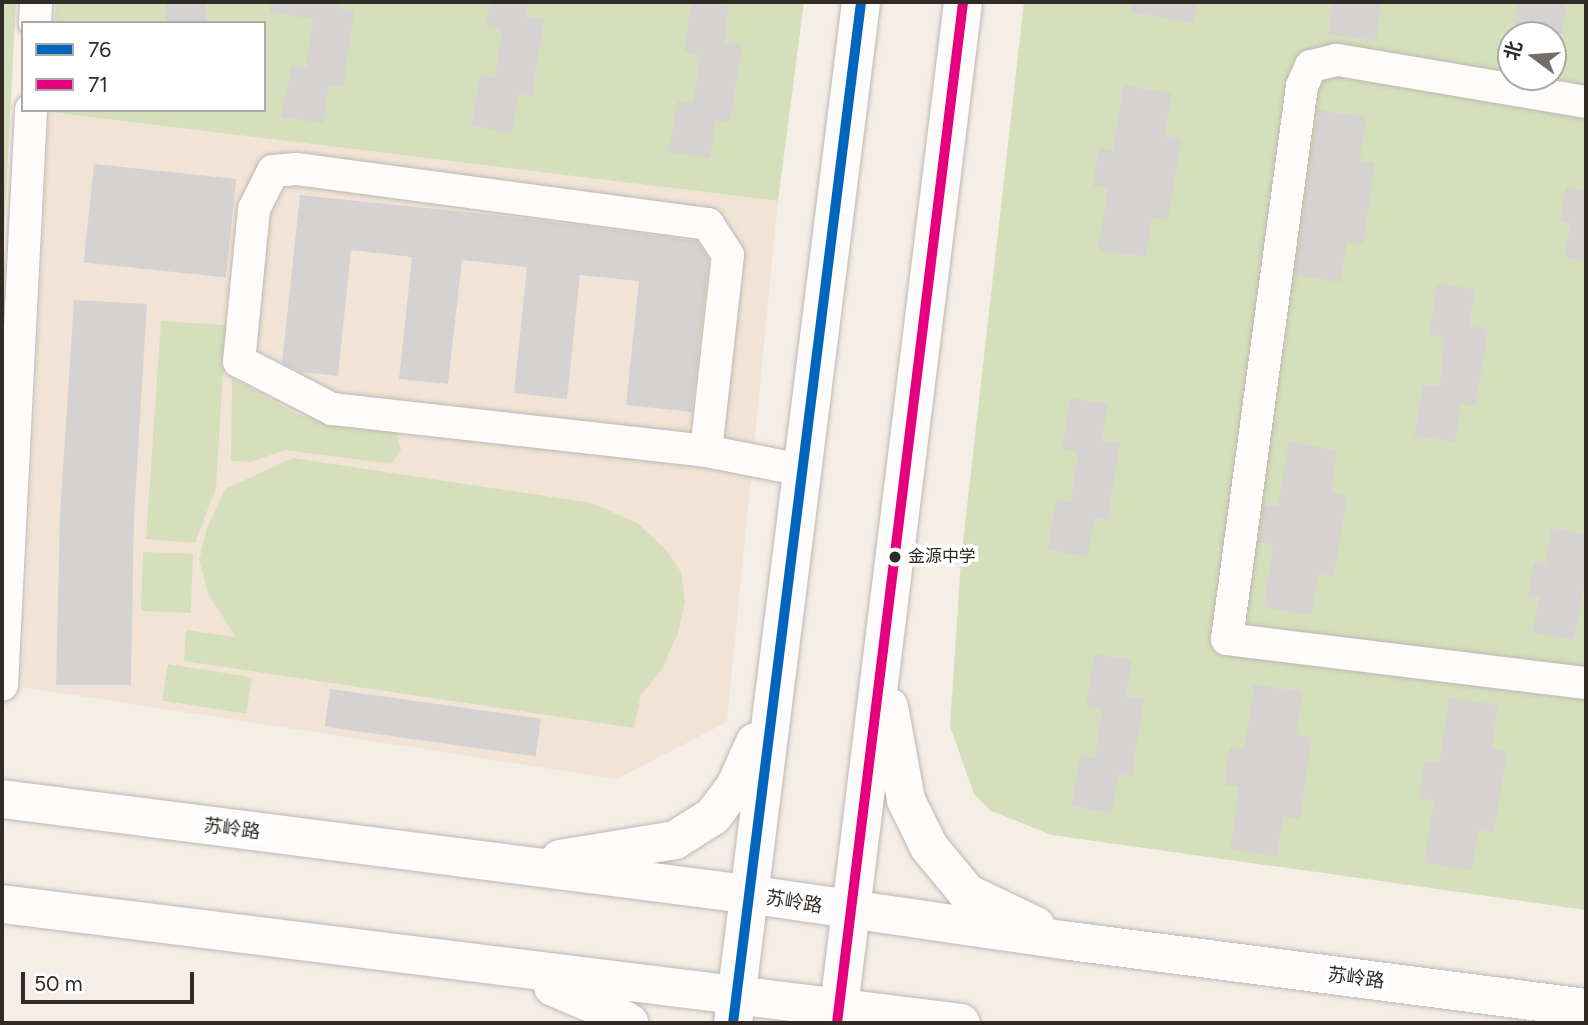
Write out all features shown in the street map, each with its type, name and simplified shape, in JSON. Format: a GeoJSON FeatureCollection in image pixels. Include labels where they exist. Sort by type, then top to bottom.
{"type":"FeatureCollection","features":[{"type":"Feature","properties":{"kind":"main road"},"geometry":{"type":"LineString","coordinates":[[735,1010],[747,894],[861,2]]}},
{"type":"Feature","properties":{"kind":"main road"},"geometry":{"type":"LineString","coordinates":[[839,1016],[963,2]]}},
{"type":"Feature","properties":{"kind":"main road"},"geometry":{"type":"LineString","coordinates":[[882,670],[906,800],[929,847],[967,892],[1070,941]]}},
{"type":"Feature","properties":{"kind":"main road"},"geometry":{"type":"LineString","coordinates":[[519,865],[675,840],[713,816],[736,787],[759,733],[775,680]]}},
{"type":"Feature","properties":{"kind":"main road","name":"苏岭路"},"geometry":{"type":"LineString","coordinates":[[2,799],[747,894],[853,912],[1586,1008]]}},
{"type":"Feature","properties":{"kind":"main road"},"geometry":{"type":"LineString","coordinates":[[2,904],[506,968],[735,1010],[961,1023]]}},
{"type":"Feature","properties":{"kind":"main road"},"geometry":{"type":"LineString","coordinates":[[506,968],[605,1009],[629,1023]]}},
{"type":"Feature","properties":{"kind":"street"},"geometry":{"type":"LineString","coordinates":[[35,21],[36,2]]}},
{"type":"Feature","properties":{"kind":"street"},"geometry":{"type":"LineString","coordinates":[[1586,102],[1337,60],[1311,66],[1302,86],[1227,639],[1586,684]]}},
{"type":"Feature","properties":{"kind":"street"},"geometry":{"type":"LineString","coordinates":[[2,685],[31,112]]}},
{"type":"Feature","properties":{"kind":"street"},"geometry":{"type":"LineString","coordinates":[[706,451],[728,255],[708,224],[296,169],[273,171],[254,209],[239,361],[332,409],[706,451],[802,470]]}},
{"type":"Feature","properties":{"kind":"shaded area"},"geometry":{"type":"Polygon","coordinates":[[[49,112],[778,201],[727,722],[617,779],[22,687],[49,112]]]}},
{"type":"Feature","properties":{"kind":"green space"},"geometry":{"type":"Polygon","coordinates":[[[2,2],[16,2],[2,274],[2,2]]]}},
{"type":"Feature","properties":{"kind":"green space"},"geometry":{"type":"Polygon","coordinates":[[[56,2],[804,2],[778,201],[49,112],[266,112],[266,21],[54,21],[56,2]]]}},
{"type":"Feature","properties":{"kind":"green space"},"geometry":{"type":"Polygon","coordinates":[[[1024,2],[1586,2],[1586,910],[1052,835],[991,811],[974,794],[950,726],[961,560],[1024,2]]]}},
{"type":"Feature","properties":{"kind":"green space"},"geometry":{"type":"Polygon","coordinates":[[[161,321],[226,325],[216,488],[195,543],[146,539],[161,321]]]}},
{"type":"Feature","properties":{"kind":"green space"},"geometry":{"type":"Polygon","coordinates":[[[232,378],[298,415],[397,433],[401,450],[391,464],[285,450],[251,462],[231,461],[232,378]]]}},
{"type":"Feature","properties":{"kind":"green space"},"geometry":{"type":"Polygon","coordinates":[[[293,458],[592,503],[637,523],[667,551],[681,572],[685,602],[678,633],[661,671],[641,695],[634,728],[184,661],[186,630],[236,637],[208,594],[199,560],[207,528],[225,489],[293,458]]]}},
{"type":"Feature","properties":{"kind":"green space"},"geometry":{"type":"Polygon","coordinates":[[[143,552],[193,554],[191,613],[141,611],[143,552]]]}},
{"type":"Feature","properties":{"kind":"green space"},"geometry":{"type":"Polygon","coordinates":[[[168,664],[252,677],[246,714],[162,701],[168,664]]]}},
{"type":"Feature","properties":{"kind":"building"},"geometry":{"type":"Polygon","coordinates":[[[166,2],[206,2],[206,21],[166,21],[166,2]]]}},
{"type":"Feature","properties":{"kind":"building"},"geometry":{"type":"Polygon","coordinates":[[[271,2],[338,2],[337,7],[355,10],[343,87],[329,85],[323,123],[281,117],[291,66],[306,68],[313,19],[270,12],[271,2]]]}},
{"type":"Feature","properties":{"kind":"building"},"geometry":{"type":"Polygon","coordinates":[[[490,2],[528,2],[526,17],[544,19],[532,97],[518,94],[512,133],[471,126],[480,75],[495,78],[502,29],[486,26],[490,2]]]}},
{"type":"Feature","properties":{"kind":"building"},"geometry":{"type":"Polygon","coordinates":[[[691,2],[729,6],[724,42],[742,45],[730,122],[716,120],[710,158],[668,152],[678,101],[693,103],[700,55],[684,52],[691,2]]]}},
{"type":"Feature","properties":{"kind":"building"},"geometry":{"type":"Polygon","coordinates":[[[1131,2],[1197,2],[1194,23],[1130,12],[1131,2]]]}},
{"type":"Feature","properties":{"kind":"building"},"geometry":{"type":"Polygon","coordinates":[[[1333,2],[1382,2],[1376,41],[1328,34],[1333,2]]]}},
{"type":"Feature","properties":{"kind":"building"},"geometry":{"type":"Polygon","coordinates":[[[1518,2],[1567,2],[1564,21],[1515,21],[1518,2]]]}},
{"type":"Feature","properties":{"kind":"building"},"geometry":{"type":"Polygon","coordinates":[[[1123,85],[1172,93],[1165,136],[1181,138],[1168,220],[1152,218],[1146,257],[1098,250],[1108,188],[1093,186],[1099,148],[1113,150],[1123,85]]]}},
{"type":"Feature","properties":{"kind":"building"},"geometry":{"type":"Polygon","coordinates":[[[1318,110],[1366,117],[1360,161],[1375,163],[1363,245],[1347,242],[1340,282],[1295,275],[1318,110]]]}},
{"type":"Feature","properties":{"kind":"building"},"geometry":{"type":"Polygon","coordinates":[[[94,164],[236,179],[226,277],[84,262],[94,164]]]}},
{"type":"Feature","properties":{"kind":"building"},"geometry":{"type":"Polygon","coordinates":[[[1566,187],[1586,191],[1586,261],[1564,257],[1571,223],[1560,221],[1566,187]]]}},
{"type":"Feature","properties":{"kind":"building"},"geometry":{"type":"Polygon","coordinates":[[[300,195],[521,218],[697,241],[709,259],[692,412],[626,405],[639,281],[580,275],[567,399],[514,393],[527,267],[462,260],[448,384],[399,379],[412,257],[351,250],[338,376],[301,372],[282,363],[300,195]]]}},
{"type":"Feature","properties":{"kind":"building"},"geometry":{"type":"Polygon","coordinates":[[[1437,284],[1475,289],[1469,326],[1488,329],[1475,406],[1461,404],[1455,442],[1414,436],[1423,385],[1439,387],[1445,338],[1429,335],[1437,284]]]}},
{"type":"Feature","properties":{"kind":"building"},"geometry":{"type":"Polygon","coordinates":[[[74,300],[147,304],[134,516],[131,685],[56,685],[60,515],[74,300]]]}},
{"type":"Feature","properties":{"kind":"building"},"geometry":{"type":"Polygon","coordinates":[[[1070,398],[1108,404],[1102,441],[1120,443],[1108,520],[1094,518],[1088,557],[1047,550],[1056,499],[1071,502],[1078,452],[1062,450],[1070,398]]]}},
{"type":"Feature","properties":{"kind":"building"},"geometry":{"type":"Polygon","coordinates":[[[1289,442],[1337,450],[1331,493],[1347,495],[1334,577],[1318,574],[1311,615],[1264,607],[1273,545],[1259,542],[1264,505],[1278,507],[1289,442]]]}},
{"type":"Feature","properties":{"kind":"building"},"geometry":{"type":"Polygon","coordinates":[[[1552,528],[1586,535],[1586,576],[1574,640],[1532,632],[1539,598],[1528,596],[1534,562],[1545,564],[1552,528]]]}},
{"type":"Feature","properties":{"kind":"building"},"geometry":{"type":"Polygon","coordinates":[[[1094,654],[1132,660],[1126,697],[1144,699],[1132,777],[1118,774],[1112,813],[1071,806],[1080,755],[1095,758],[1102,709],[1086,706],[1094,654]]]}},
{"type":"Feature","properties":{"kind":"building"},"geometry":{"type":"Polygon","coordinates":[[[1254,684],[1303,692],[1296,735],[1312,737],[1300,819],[1283,816],[1277,857],[1230,849],[1239,787],[1224,785],[1230,747],[1244,749],[1254,684]]]}},
{"type":"Feature","properties":{"kind":"building"},"geometry":{"type":"Polygon","coordinates":[[[330,689],[541,719],[536,756],[325,727],[330,689]]]}},
{"type":"Feature","properties":{"kind":"building"},"geometry":{"type":"Polygon","coordinates":[[[1449,698],[1498,705],[1492,749],[1507,751],[1494,833],[1478,830],[1472,870],[1424,863],[1434,801],[1419,798],[1425,761],[1439,763],[1449,698]]]}},
{"type":"Feature","properties":{"kind":"transit line","name":"76"},"geometry":{"type":"LineString","coordinates":[[733,1023],[861,2]]}},
{"type":"Feature","properties":{"kind":"transit line","name":"71"},"geometry":{"type":"LineString","coordinates":[[837,1023],[963,2]]}},
{"type":"Feature","properties":{"kind":"place","name":"金源中学"},"geometry":{"type":"Point","coordinates":[895,557]}}]}
